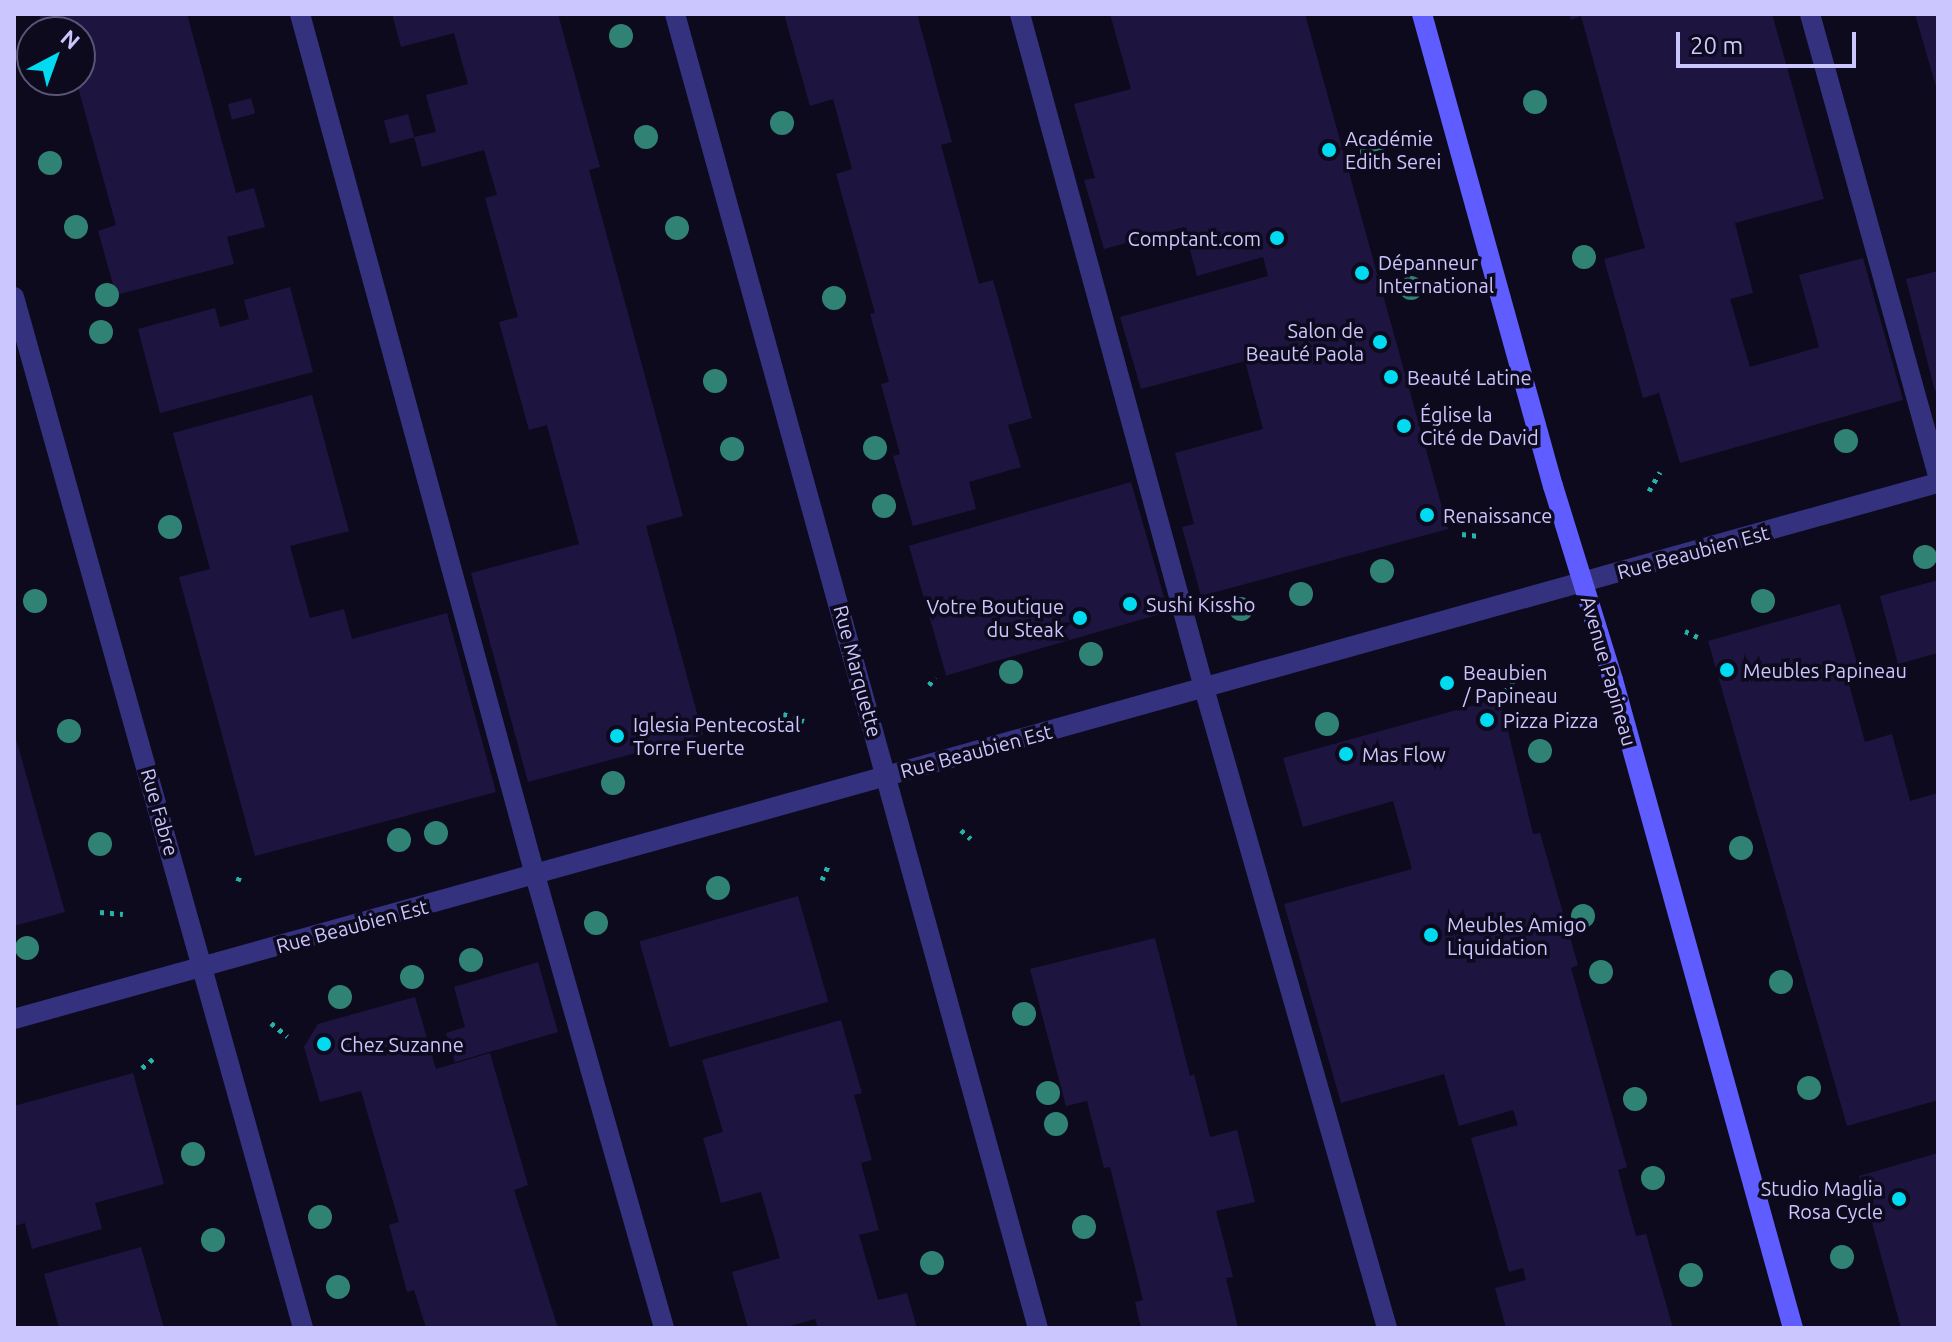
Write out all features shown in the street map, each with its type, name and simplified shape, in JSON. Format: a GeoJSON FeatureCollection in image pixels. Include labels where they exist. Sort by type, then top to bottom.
{"type":"FeatureCollection","features":[{"type":"Feature","properties":{"kind":"main road","name":"Avenue Papineau"},"geometry":{"type":"LineString","coordinates":[[1422,14],[1793,1328]]}},
{"type":"Feature","properties":{"kind":"street"},"geometry":{"type":"LineString","coordinates":[[300,14],[535,875],[664,1328]]}},
{"type":"Feature","properties":{"kind":"street","name":"Rue Marquette"},"geometry":{"type":"LineString","coordinates":[[675,14],[1038,1328]]}},
{"type":"Feature","properties":{"kind":"street"},"geometry":{"type":"LineString","coordinates":[[1020,14],[1204,688],[1387,1328]]}},
{"type":"Feature","properties":{"kind":"street"},"geometry":{"type":"LineString","coordinates":[[1810,14],[1938,477]]}},
{"type":"Feature","properties":{"kind":"street","name":"Rue Fabre"},"geometry":{"type":"LineString","coordinates":[[14,297],[303,1328]]}},
{"type":"Feature","properties":{"kind":"street","name":"Rue Beaubien Est"},"geometry":{"type":"LineString","coordinates":[[14,1019],[1938,483]]}},
{"type":"Feature","properties":{"kind":"path"},"geometry":{"type":"LineString","coordinates":[[1649,491],[1660,472]]}},
{"type":"Feature","properties":{"kind":"path"},"geometry":{"type":"LineString","coordinates":[[1462,534],[1479,536]]}},
{"type":"Feature","properties":{"kind":"path"},"geometry":{"type":"LineString","coordinates":[[1685,631],[1698,637]]}},
{"type":"Feature","properties":{"kind":"path"},"geometry":{"type":"LineString","coordinates":[[929,685],[935,677]]}},
{"type":"Feature","properties":{"kind":"path"},"geometry":{"type":"LineString","coordinates":[[1505,692],[1515,678]]}},
{"type":"Feature","properties":{"kind":"path"},"geometry":{"type":"LineString","coordinates":[[783,714],[804,721]]}},
{"type":"Feature","properties":{"kind":"path"},"geometry":{"type":"LineString","coordinates":[[961,830],[971,839]]}},
{"type":"Feature","properties":{"kind":"path"},"geometry":{"type":"LineString","coordinates":[[822,880],[828,866]]}},
{"type":"Feature","properties":{"kind":"path"},"geometry":{"type":"LineString","coordinates":[[238,881],[241,872]]}},
{"type":"Feature","properties":{"kind":"path"},"geometry":{"type":"LineString","coordinates":[[100,912],[123,914]]}},
{"type":"Feature","properties":{"kind":"path"},"geometry":{"type":"LineString","coordinates":[[271,1023],[287,1036]]}},
{"type":"Feature","properties":{"kind":"path"},"geometry":{"type":"LineString","coordinates":[[142,1068],[155,1057]]}},
{"type":"Feature","properties":{"kind":"building"},"geometry":{"type":"Polygon","coordinates":[[[187,14],[236,193],[254,188],[265,227],[227,237],[234,264],[116,295],[98,231],[116,225],[80,96],[96,96],[96,16],[40,16],[187,14]]]}},
{"type":"Feature","properties":{"kind":"building"},"geometry":{"type":"Polygon","coordinates":[[[392,14],[558,14],[600,167],[589,170],[683,516],[646,526],[703,735],[528,782],[471,573],[579,544],[547,425],[529,430],[499,322],[518,317],[485,198],[497,195],[484,150],[422,167],[414,137],[436,132],[426,95],[468,84],[454,33],[401,47],[392,14]]]}},
{"type":"Feature","properties":{"kind":"building"},"geometry":{"type":"Polygon","coordinates":[[[784,14],[917,14],[952,142],[941,145],[979,284],[993,280],[1032,418],[1008,425],[1021,467],[969,482],[976,509],[913,526],[893,456],[900,454],[881,384],[889,382],[870,314],[875,313],[836,174],[852,169],[833,99],[810,106],[784,14]]]}},
{"type":"Feature","properties":{"kind":"building"},"geometry":{"type":"Polygon","coordinates":[[[1110,14],[1305,14],[1448,529],[1201,596],[1182,527],[1194,524],[1175,453],[1263,429],[1245,361],[1141,389],[1120,317],[1268,276],[1263,257],[1197,276],[1184,227],[1104,249],[1084,180],[1095,178],[1074,104],[1131,89],[1110,14]]]}},
{"type":"Feature","properties":{"kind":"building"},"geometry":{"type":"Polygon","coordinates":[[[1569,14],[1772,14],[1824,199],[1735,223],[1753,293],[1730,299],[1750,367],[1819,347],[1799,275],[1863,258],[1903,400],[1680,463],[1659,393],[1643,398],[1604,259],[1645,248],[1581,16],[1571,20],[1569,14]]]}},
{"type":"Feature","properties":{"kind":"building"},"geometry":{"type":"Polygon","coordinates":[[[1915,14],[1938,14],[1938,90],[1937,90],[1915,14]]]}},
{"type":"Feature","properties":{"kind":"building"},"geometry":{"type":"Polygon","coordinates":[[[251,98],[255,113],[232,120],[228,104],[251,98]]]}},
{"type":"Feature","properties":{"kind":"building"},"geometry":{"type":"Polygon","coordinates":[[[408,114],[414,137],[390,144],[384,120],[408,114]]]}},
{"type":"Feature","properties":{"kind":"building"},"geometry":{"type":"Polygon","coordinates":[[[1938,271],[1938,390],[1935,391],[1906,279],[1938,271]]]}},
{"type":"Feature","properties":{"kind":"building"},"geometry":{"type":"Polygon","coordinates":[[[290,287],[313,372],[160,413],[138,329],[215,308],[220,327],[249,319],[244,300],[290,287]]]}},
{"type":"Feature","properties":{"kind":"building"},"geometry":{"type":"Polygon","coordinates":[[[312,395],[349,531],[290,546],[310,618],[344,609],[352,639],[447,613],[496,792],[255,856],[179,577],[210,569],[173,433],[312,395]]]}},
{"type":"Feature","properties":{"kind":"building"},"geometry":{"type":"Polygon","coordinates":[[[1131,482],[1168,612],[946,675],[909,546],[1131,482]]]}},
{"type":"Feature","properties":{"kind":"building"},"geometry":{"type":"Polygon","coordinates":[[[1938,580],[1938,653],[1898,664],[1880,596],[1938,580]]]}},
{"type":"Feature","properties":{"kind":"building"},"geometry":{"type":"Polygon","coordinates":[[[1840,604],[1860,673],[1847,677],[1865,742],[1892,734],[1910,801],[1938,793],[1938,1100],[1847,1126],[1708,641],[1840,604]]]}},
{"type":"Feature","properties":{"kind":"building"},"geometry":{"type":"Polygon","coordinates":[[[1500,698],[1533,834],[1540,833],[1578,965],[1571,968],[1627,1167],[1618,1170],[1636,1236],[1646,1234],[1673,1328],[1506,1328],[1495,1288],[1526,1280],[1523,1268],[1509,1272],[1471,1138],[1518,1125],[1513,1110],[1459,1126],[1444,1074],[1341,1103],[1284,904],[1412,869],[1393,801],[1303,827],[1283,758],[1500,698]]]}},
{"type":"Feature","properties":{"kind":"building"},"geometry":{"type":"Polygon","coordinates":[[[14,732],[65,912],[14,926],[14,732]]]}},
{"type":"Feature","properties":{"kind":"building"},"geometry":{"type":"Polygon","coordinates":[[[798,896],[828,1002],[670,1047],[639,941],[798,896]]]}},
{"type":"Feature","properties":{"kind":"building"},"geometry":{"type":"Polygon","coordinates":[[[1155,938],[1190,1076],[1194,1074],[1210,1137],[1237,1130],[1255,1202],[1216,1211],[1233,1277],[1226,1278],[1238,1328],[1141,1328],[1135,1302],[1143,1300],[1110,1167],[1104,1168],[1087,1101],[1066,1106],[1030,969],[1155,938]]]}},
{"type":"Feature","properties":{"kind":"building"},"geometry":{"type":"Polygon","coordinates":[[[538,962],[558,1032],[455,1062],[446,1033],[465,1027],[454,987],[538,962]]]}},
{"type":"Feature","properties":{"kind":"building"},"geometry":{"type":"Polygon","coordinates":[[[415,997],[436,1069],[490,1053],[528,1185],[514,1190],[558,1328],[426,1328],[414,1290],[407,1292],[389,1225],[399,1222],[361,1091],[320,1102],[304,1047],[318,1024],[415,997]]]}},
{"type":"Feature","properties":{"kind":"building"},"geometry":{"type":"Polygon","coordinates":[[[841,1020],[862,1093],[854,1095],[872,1160],[861,1163],[879,1230],[859,1235],[878,1300],[907,1293],[917,1328],[818,1328],[815,1319],[783,1328],[748,1328],[732,1272],[780,1258],[761,1192],[721,1203],[703,1138],[723,1132],[702,1060],[841,1020]]]}},
{"type":"Feature","properties":{"kind":"building"},"geometry":{"type":"Polygon","coordinates":[[[133,1073],[164,1184],[95,1203],[102,1229],[32,1249],[25,1223],[14,1226],[14,1106],[133,1073]]]}},
{"type":"Feature","properties":{"kind":"building"},"geometry":{"type":"Polygon","coordinates":[[[1938,1153],[1938,1328],[1901,1328],[1859,1176],[1938,1153]]]}},
{"type":"Feature","properties":{"kind":"building"},"geometry":{"type":"Polygon","coordinates":[[[141,1247],[164,1328],[59,1328],[44,1274],[141,1247]]]}},
{"type":"Feature","properties":{"kind":"place","name":"Académie Edith Serei"},"geometry":{"type":"Point","coordinates":[1329,150]}},
{"type":"Feature","properties":{"kind":"place","name":"Comptant.com"},"geometry":{"type":"Point","coordinates":[1277,238]}},
{"type":"Feature","properties":{"kind":"place","name":"Dépanneur International"},"geometry":{"type":"Point","coordinates":[1362,273]}},
{"type":"Feature","properties":{"kind":"place","name":"Salon de Beauté Paola"},"geometry":{"type":"Point","coordinates":[1380,342]}},
{"type":"Feature","properties":{"kind":"place","name":"Beauté Latine"},"geometry":{"type":"Point","coordinates":[1391,377]}},
{"type":"Feature","properties":{"kind":"place","name":"Église la Cité de David"},"geometry":{"type":"Point","coordinates":[1404,426]}},
{"type":"Feature","properties":{"kind":"place","name":"Renaissance"},"geometry":{"type":"Point","coordinates":[1427,515]}},
{"type":"Feature","properties":{"kind":"place","name":"Sushi Kissho"},"geometry":{"type":"Point","coordinates":[1130,604]}},
{"type":"Feature","properties":{"kind":"place","name":"Votre Boutique du Steak"},"geometry":{"type":"Point","coordinates":[1080,618]}},
{"type":"Feature","properties":{"kind":"place","name":"Meubles Papineau"},"geometry":{"type":"Point","coordinates":[1727,670]}},
{"type":"Feature","properties":{"kind":"place","name":"Beaubien / Papineau"},"geometry":{"type":"Point","coordinates":[1447,683]}},
{"type":"Feature","properties":{"kind":"place","name":"Pizza Pizza"},"geometry":{"type":"Point","coordinates":[1487,720]}},
{"type":"Feature","properties":{"kind":"place","name":"Iglesia Pentecostal Torre Fuerte"},"geometry":{"type":"Point","coordinates":[617,736]}},
{"type":"Feature","properties":{"kind":"place","name":"Mas Flow"},"geometry":{"type":"Point","coordinates":[1346,754]}},
{"type":"Feature","properties":{"kind":"place","name":"Meubles Amigo Liquidation"},"geometry":{"type":"Point","coordinates":[1431,935]}},
{"type":"Feature","properties":{"kind":"place","name":"Chez Suzanne"},"geometry":{"type":"Point","coordinates":[324,1044]}},
{"type":"Feature","properties":{"kind":"place","name":"Studio Maglia Rosa Cycle"},"geometry":{"type":"Point","coordinates":[1899,1199]}}]}
